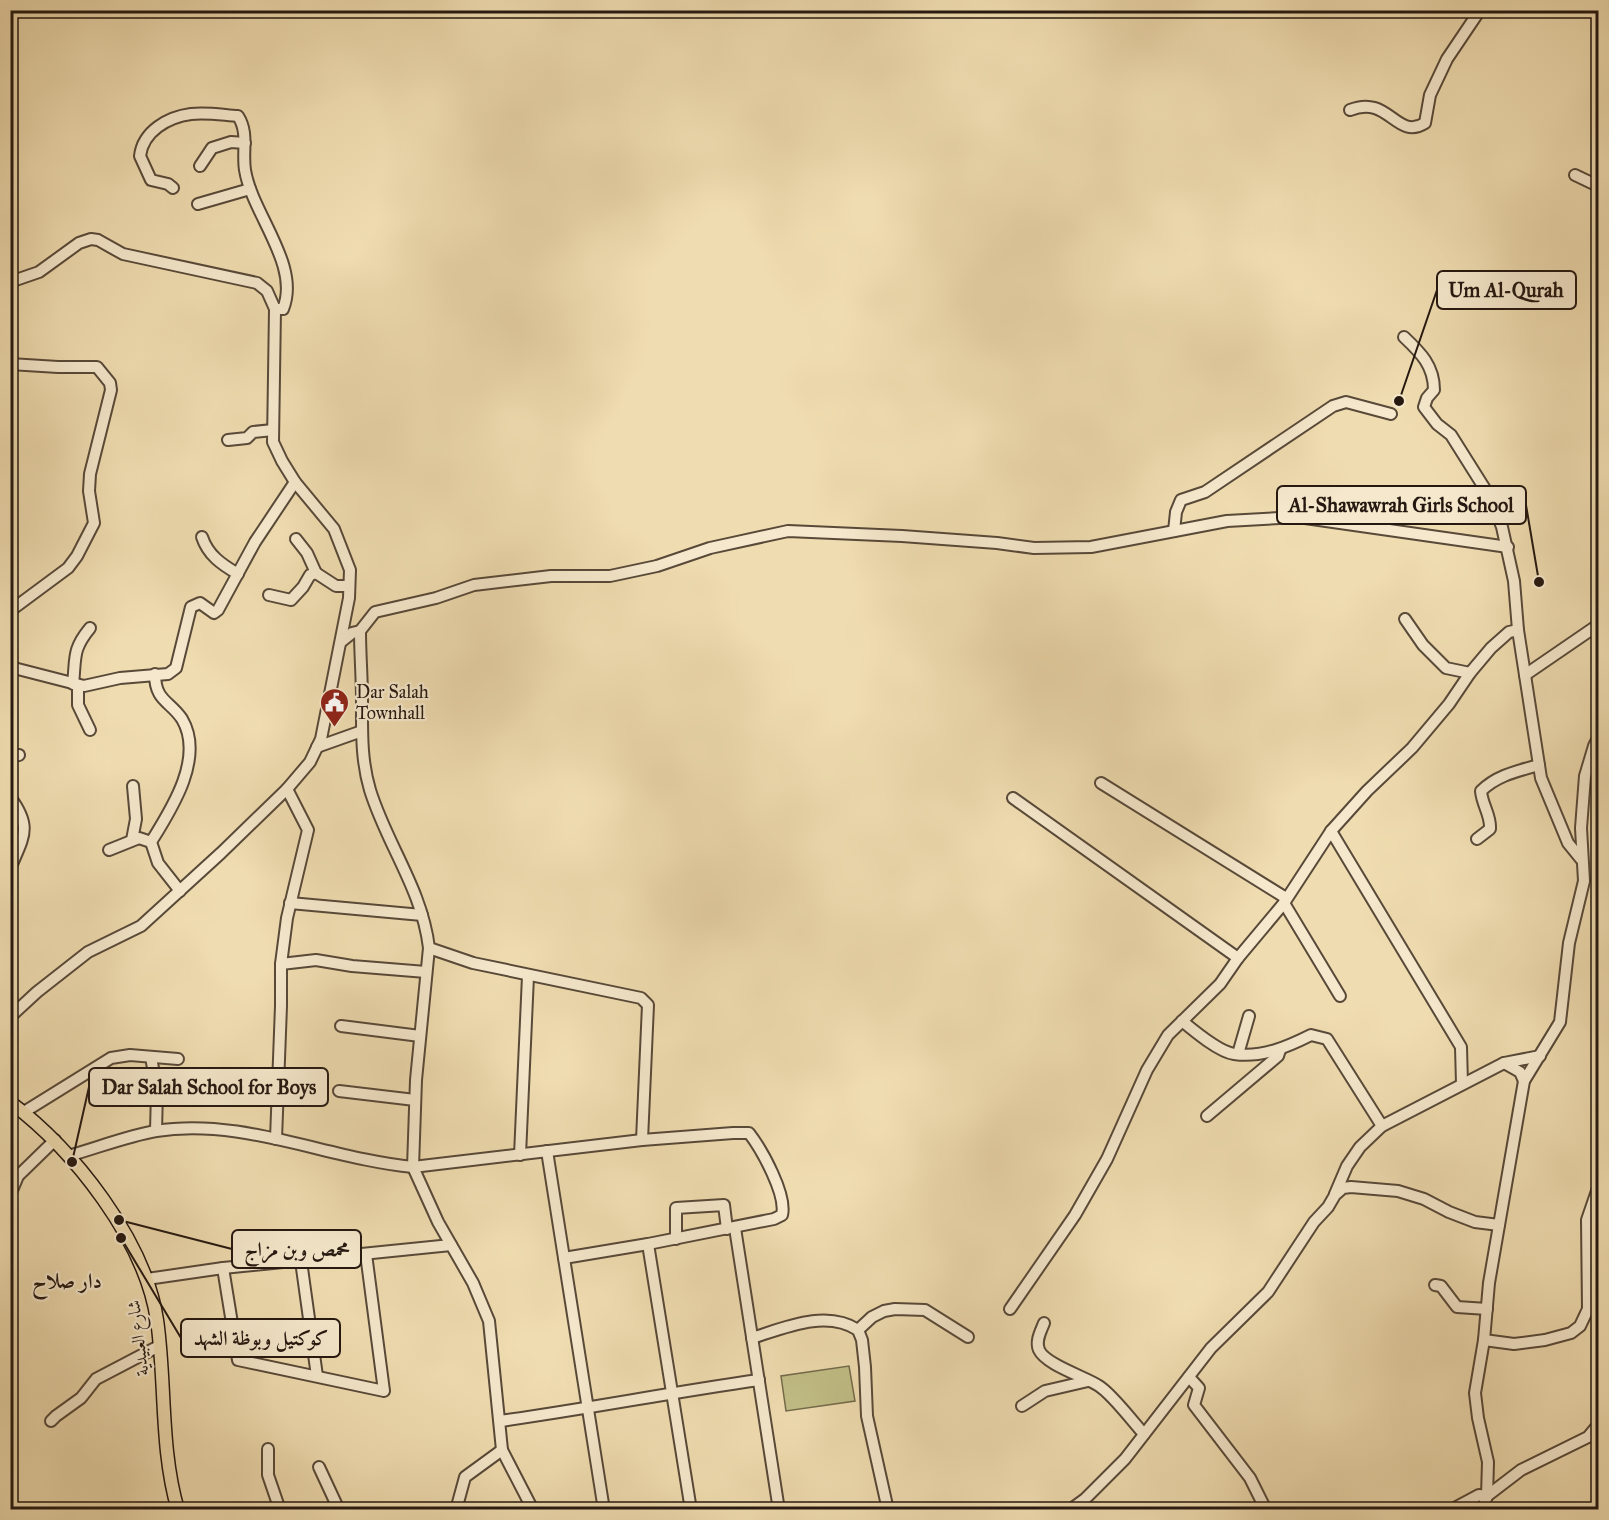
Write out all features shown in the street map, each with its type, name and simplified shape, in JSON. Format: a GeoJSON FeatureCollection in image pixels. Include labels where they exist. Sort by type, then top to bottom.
{"type":"FeatureCollection","features":[{"type":"Feature","properties":{"kind":"main road","name":"شارع العبيدية"},"geometry":{"type":"LineString","coordinates":[[10,1102],[55,1140],[107,1206],[134,1248],[147,1279],[157,1320],[168,1450],[178,1509]]}},
{"type":"Feature","properties":{"kind":"street"},"geometry":{"type":"LineString","coordinates":[[1350,110],[1365,105],[1374,106],[1399,124],[1407,127],[1420,127],[1425,123],[1430,95],[1447,59],[1480,10]]}},
{"type":"Feature","properties":{"kind":"street"},"geometry":{"type":"LineString","coordinates":[[173,188],[168,184],[151,180],[140,156],[145,140],[152,130],[170,120],[192,114],[238,116],[244,129],[245,169],[250,189],[285,271],[288,297],[283,309],[275,309]]}},
{"type":"Feature","properties":{"kind":"street"},"geometry":{"type":"LineString","coordinates":[[200,166],[212,148],[231,142],[245,143]]}},
{"type":"Feature","properties":{"kind":"street"},"geometry":{"type":"LineString","coordinates":[[1575,175],[1599,186]]}},
{"type":"Feature","properties":{"kind":"street"},"geometry":{"type":"LineString","coordinates":[[198,204],[250,189]]}},
{"type":"Feature","properties":{"kind":"street"},"geometry":{"type":"LineString","coordinates":[[10,282],[39,272],[79,243],[91,239],[98,240],[123,254],[256,283],[267,291],[275,309],[273,442],[295,482],[334,530],[350,570],[342,641],[328,709],[321,739],[310,762],[287,789],[141,927],[88,952],[37,992],[10,1017]]}},
{"type":"Feature","properties":{"kind":"street"},"geometry":{"type":"LineString","coordinates":[[1404,338],[1423,355],[1431,369],[1434,390],[1427,398],[1424,407],[1437,424],[1451,435],[1490,497],[1508,547],[1514,581],[1518,630],[1541,778],[1568,843],[1581,859]]}},
{"type":"Feature","properties":{"kind":"street"},"geometry":{"type":"LineString","coordinates":[[10,364],[97,367],[110,383],[111,390],[90,474],[89,491],[94,523],[68,568],[10,611]]}},
{"type":"Feature","properties":{"kind":"street"},"geometry":{"type":"LineString","coordinates":[[1174,531],[1176,512],[1181,500],[1205,492],[1333,406],[1346,402],[1391,414]]}},
{"type":"Feature","properties":{"kind":"street"},"geometry":{"type":"LineString","coordinates":[[228,440],[247,438],[253,432],[273,430]]}},
{"type":"Feature","properties":{"kind":"street"},"geometry":{"type":"LineString","coordinates":[[10,667],[84,686],[120,678],[168,674],[176,668],[191,607],[200,603],[214,613],[218,610],[255,542],[295,482]]}},
{"type":"Feature","properties":{"kind":"street"},"geometry":{"type":"LineString","coordinates":[[342,641],[352,633],[360,631],[375,612],[436,598],[474,585],[551,576],[610,576],[657,566],[710,548],[788,531],[902,536],[1034,548],[1091,547],[1227,521],[1298,517],[1508,547]]}},
{"type":"Feature","properties":{"kind":"street"},"geometry":{"type":"LineString","coordinates":[[201,537],[213,558],[238,574]]}},
{"type":"Feature","properties":{"kind":"street"},"geometry":{"type":"LineString","coordinates":[[296,539],[307,552],[316,573],[336,586],[349,586]]}},
{"type":"Feature","properties":{"kind":"street"},"geometry":{"type":"LineString","coordinates":[[269,595],[291,600],[310,575],[316,573]]}},
{"type":"Feature","properties":{"kind":"street"},"geometry":{"type":"LineString","coordinates":[[1405,620],[1423,645],[1446,668],[1470,673]]}},
{"type":"Feature","properties":{"kind":"street"},"geometry":{"type":"LineString","coordinates":[[1525,675],[1598,625]]}},
{"type":"Feature","properties":{"kind":"street"},"geometry":{"type":"LineString","coordinates":[[90,628],[79,642],[74,656],[78,705],[90,730]]}},
{"type":"Feature","properties":{"kind":"street"},"geometry":{"type":"LineString","coordinates":[[1010,1309],[1076,1215],[1107,1159],[1146,1070],[1168,1035],[1220,984],[1285,900],[1331,831],[1366,791],[1412,748],[1491,648],[1509,632],[1518,630]]}},
{"type":"Feature","properties":{"kind":"street"},"geometry":{"type":"LineString","coordinates":[[360,631],[364,768],[370,791],[411,883],[422,915],[429,948],[415,1100],[413,1167],[426,1198],[473,1283],[489,1321],[502,1450],[533,1509]]}},
{"type":"Feature","properties":{"kind":"street"},"geometry":{"type":"LineString","coordinates":[[155,674],[155,684],[162,700],[182,720],[190,755],[178,798],[151,842],[158,863],[180,891]]}},
{"type":"Feature","properties":{"kind":"street"},"geometry":{"type":"LineString","coordinates":[[317,747],[362,730]]}},
{"type":"Feature","properties":{"kind":"street"},"geometry":{"type":"LineString","coordinates":[[1482,1509],[1487,1496],[1488,1462],[1475,1393],[1498,1225],[1524,1081],[1560,1022],[1569,943],[1584,881],[1581,859],[1583,845],[1581,812],[1585,776],[1594,746],[1599,738]]}},
{"type":"Feature","properties":{"kind":"street"},"geometry":{"type":"LineString","coordinates":[[1477,840],[1490,829],[1488,811],[1482,800],[1481,791],[1490,782],[1539,765]]}},
{"type":"Feature","properties":{"kind":"street"},"geometry":{"type":"LineString","coordinates":[[1101,783],[1285,900],[1340,996]]}},
{"type":"Feature","properties":{"kind":"street"},"geometry":{"type":"LineString","coordinates":[[132,840],[136,819],[133,786]]}},
{"type":"Feature","properties":{"kind":"street"},"geometry":{"type":"LineString","coordinates":[[276,1139],[281,964],[291,903],[308,830],[287,789]]}},
{"type":"Feature","properties":{"kind":"street"},"geometry":{"type":"LineString","coordinates":[[10,797],[20,810],[26,828],[10,869]]}},
{"type":"Feature","properties":{"kind":"street"},"geometry":{"type":"LineString","coordinates":[[1013,798],[1238,958]]}},
{"type":"Feature","properties":{"kind":"street"},"geometry":{"type":"LineString","coordinates":[[1331,831],[1461,1047],[1462,1084]]}},
{"type":"Feature","properties":{"kind":"street"},"geometry":{"type":"LineString","coordinates":[[109,850],[139,838],[151,842]]}},
{"type":"Feature","properties":{"kind":"street"},"geometry":{"type":"LineString","coordinates":[[291,903],[422,915]]}},
{"type":"Feature","properties":{"kind":"street"},"geometry":{"type":"LineString","coordinates":[[429,948],[472,963],[640,998],[648,1005],[642,1140]]}},
{"type":"Feature","properties":{"kind":"street"},"geometry":{"type":"LineString","coordinates":[[281,964],[316,960],[352,966],[426,972]]}},
{"type":"Feature","properties":{"kind":"street"},"geometry":{"type":"LineString","coordinates":[[520,1155],[528,975]]}},
{"type":"Feature","properties":{"kind":"street"},"geometry":{"type":"LineString","coordinates":[[1238,1054],[1249,1016]]}},
{"type":"Feature","properties":{"kind":"street"},"geometry":{"type":"LineString","coordinates":[[1182,1021],[1202,1037],[1232,1054],[1280,1050],[1311,1035],[1327,1039],[1382,1126]]}},
{"type":"Feature","properties":{"kind":"street"},"geometry":{"type":"LineString","coordinates":[[340,1026],[420,1036]]}},
{"type":"Feature","properties":{"kind":"street"},"geometry":{"type":"LineString","coordinates":[[1207,1116],[1278,1056],[1280,1050]]}},
{"type":"Feature","properties":{"kind":"street"},"geometry":{"type":"LineString","coordinates":[[24,1112],[111,1058],[130,1056],[177,1059]]}},
{"type":"Feature","properties":{"kind":"street"},"geometry":{"type":"LineString","coordinates":[[1070,1509],[1085,1499],[1117,1467],[1217,1342],[1275,1283],[1314,1222],[1328,1207],[1347,1166],[1360,1147],[1382,1126],[1462,1084],[1504,1063],[1540,1056]]}},
{"type":"Feature","properties":{"kind":"street"},"geometry":{"type":"LineString","coordinates":[[151,1057],[157,1091],[156,1131]]}},
{"type":"Feature","properties":{"kind":"street"},"geometry":{"type":"LineString","coordinates":[[1504,1063],[1520,1072],[1524,1081]]}},
{"type":"Feature","properties":{"kind":"street"},"geometry":{"type":"LineString","coordinates":[[339,1091],[415,1100]]}},
{"type":"Feature","properties":{"kind":"street"},"geometry":{"type":"LineString","coordinates":[[68,1156],[156,1131],[210,1130],[248,1132],[383,1164],[413,1167],[642,1140],[733,1132],[749,1134],[759,1145],[771,1169],[784,1208],[782,1215],[774,1219],[564,1258]]}},
{"type":"Feature","properties":{"kind":"street"},"geometry":{"type":"LineString","coordinates":[[10,1195],[18,1176],[55,1140]]}},
{"type":"Feature","properties":{"kind":"street"},"geometry":{"type":"LineString","coordinates":[[547,1152],[604,1509]]}},
{"type":"Feature","properties":{"kind":"street"},"geometry":{"type":"LineString","coordinates":[[1335,1195],[1343,1188],[1352,1186],[1398,1191],[1424,1199],[1475,1222],[1498,1225]]}},
{"type":"Feature","properties":{"kind":"street"},"geometry":{"type":"LineString","coordinates":[[1484,1340],[1514,1344],[1571,1334],[1580,1326],[1593,1308],[1587,1220],[1599,1188]]}},
{"type":"Feature","properties":{"kind":"street"},"geometry":{"type":"LineString","coordinates":[[676,1239],[676,1208],[724,1205],[731,1228],[752,1338],[778,1509]]}},
{"type":"Feature","properties":{"kind":"street"},"geometry":{"type":"LineString","coordinates":[[648,1244],[691,1509]]}},
{"type":"Feature","properties":{"kind":"street"},"geometry":{"type":"LineString","coordinates":[[147,1279],[223,1268],[451,1245]]}},
{"type":"Feature","properties":{"kind":"street"},"geometry":{"type":"LineString","coordinates":[[223,1268],[238,1360],[384,1391],[366,1254]]}},
{"type":"Feature","properties":{"kind":"street"},"geometry":{"type":"LineString","coordinates":[[301,1261],[317,1377]]}},
{"type":"Feature","properties":{"kind":"street"},"geometry":{"type":"LineString","coordinates":[[1435,1286],[1441,1286],[1457,1307],[1487,1309]]}},
{"type":"Feature","properties":{"kind":"street"},"geometry":{"type":"LineString","coordinates":[[858,1330],[872,1317],[884,1311],[925,1310],[968,1337]]}},
{"type":"Feature","properties":{"kind":"street"},"geometry":{"type":"LineString","coordinates":[[752,1338],[815,1321],[844,1323],[858,1330],[862,1340],[865,1367],[867,1416],[888,1509]]}},
{"type":"Feature","properties":{"kind":"street"},"geometry":{"type":"LineString","coordinates":[[1044,1323],[1038,1339],[1039,1349],[1052,1361],[1100,1386],[1144,1434]]}},
{"type":"Feature","properties":{"kind":"street"},"geometry":{"type":"LineString","coordinates":[[51,1421],[81,1398],[96,1378],[159,1346]]}},
{"type":"Feature","properties":{"kind":"street"},"geometry":{"type":"LineString","coordinates":[[1189,1377],[1199,1388],[1194,1405],[1250,1478],[1266,1509]]}},
{"type":"Feature","properties":{"kind":"street"},"geometry":{"type":"LineString","coordinates":[[500,1421],[759,1380]]}},
{"type":"Feature","properties":{"kind":"street"},"geometry":{"type":"LineString","coordinates":[[1022,1406],[1045,1391],[1088,1381]]}},
{"type":"Feature","properties":{"kind":"street"},"geometry":{"type":"LineString","coordinates":[[1451,1509],[1479,1495],[1487,1496],[1521,1470],[1588,1437],[1599,1425]]}},
{"type":"Feature","properties":{"kind":"street"},"geometry":{"type":"LineString","coordinates":[[268,1449],[268,1475],[279,1509]]}},
{"type":"Feature","properties":{"kind":"street"},"geometry":{"type":"LineString","coordinates":[[456,1509],[465,1477],[502,1450]]}},
{"type":"Feature","properties":{"kind":"street"},"geometry":{"type":"LineString","coordinates":[[319,1467],[339,1509]]}},
{"type":"Feature","properties":{"kind":"shaded area"},"geometry":{"type":"Polygon","coordinates":[[[849,1366],[855,1401],[786,1411],[781,1376],[849,1366]]]}},
{"type":"Feature","properties":{"kind":"place","name":"Um Al-Qurah"},"geometry":{"type":"Point","coordinates":[1399,401]}},
{"type":"Feature","properties":{"kind":"place","name":"Al-Shawawrah Girls School"},"geometry":{"type":"Point","coordinates":[1539,582]}},
{"type":"Feature","properties":{"kind":"place","name":"Dar Salah Townhall"},"geometry":{"type":"Point","coordinates":[335,728]}},
{"type":"Feature","properties":{"kind":"place","name":"Dar Salah School for Boys"},"geometry":{"type":"Point","coordinates":[72,1162]}},
{"type":"Feature","properties":{"kind":"place","name":"محمص وبن مزاج"},"geometry":{"type":"Point","coordinates":[119,1220]}},
{"type":"Feature","properties":{"kind":"place","name":"كوكتيل وبوظة الشهد"},"geometry":{"type":"Point","coordinates":[121,1238]}},
{"type":"Feature","properties":{"kind":"district","name":"دار صلاح"},"geometry":{"type":"Point","coordinates":[67,1281]}}]}
